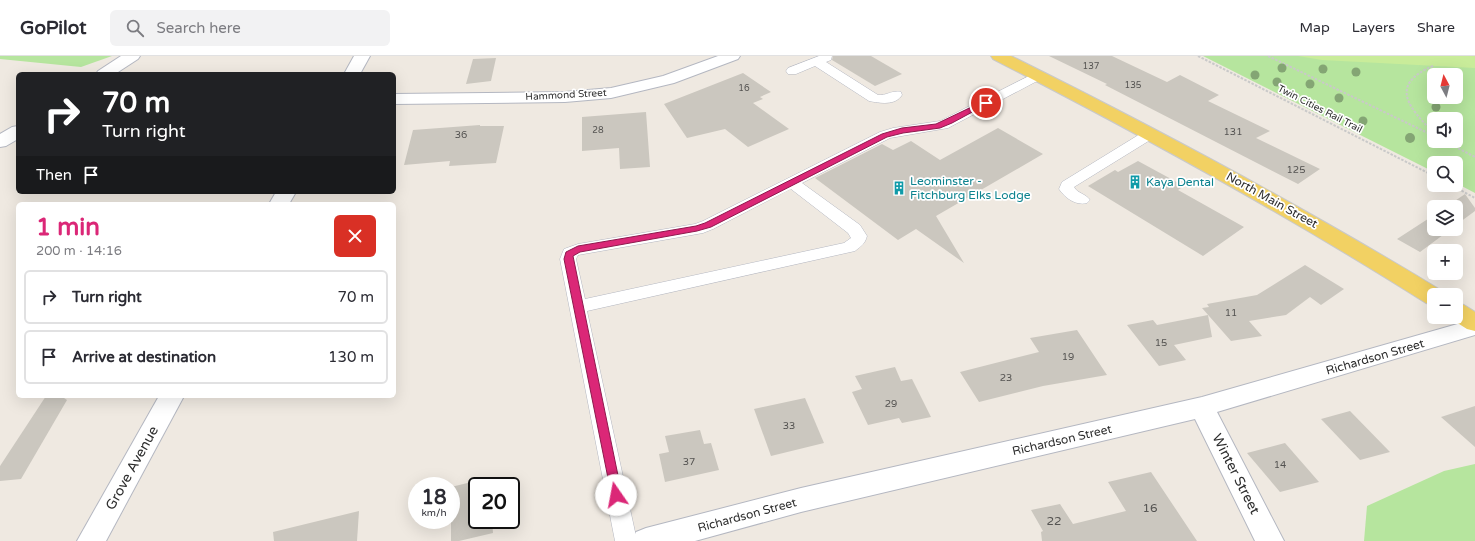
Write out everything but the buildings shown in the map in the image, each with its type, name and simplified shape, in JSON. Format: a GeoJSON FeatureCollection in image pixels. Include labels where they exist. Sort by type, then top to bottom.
{"type":"FeatureCollection","features":[{"type":"Feature","properties":{"kind":"main road","name":"North Main Street"},"geometry":{"type":"LineString","coordinates":[[999,56],[1214,167],[1333,234],[1427,293]]}},
{"type":"Feature","properties":{"kind":"main road"},"geometry":{"type":"LineString","coordinates":[[1463,315],[1475,323]]}},
{"type":"Feature","properties":{"kind":"street"},"geometry":{"type":"LineString","coordinates":[[107,72],[132,56]]}},
{"type":"Feature","properties":{"kind":"street"},"geometry":{"type":"LineString","coordinates":[[353,72],[362,56]]}},
{"type":"Feature","properties":{"kind":"street","name":"Hammond Street"},"geometry":{"type":"LineString","coordinates":[[396,99],[565,97],[611,93],[668,80],[732,56]]}},
{"type":"Feature","properties":{"kind":"street"},"geometry":{"type":"LineString","coordinates":[[0,142],[16,131]]}},
{"type":"Feature","properties":{"kind":"street","name":"Richardson Street"},"geometry":{"type":"LineString","coordinates":[[646,541],[802,500],[1202,407],[1475,327]]}},
{"type":"Feature","properties":{"kind":"street","name":"Grove Avenue"},"geometry":{"type":"LineString","coordinates":[[91,541],[171,398]]}},
{"type":"Feature","properties":{"kind":"street","name":"Winter Street"},"geometry":{"type":"LineString","coordinates":[[1202,407],[1270,541]]}},
{"type":"Feature","properties":{"kind":"lane"},"geometry":{"type":"LineString","coordinates":[[792,71],[829,56]]}},
{"type":"Feature","properties":{"kind":"lane"},"geometry":{"type":"LineString","coordinates":[[816,61],[874,98],[885,100],[896,95]]}},
{"type":"Feature","properties":{"kind":"lane"},"geometry":{"type":"LineString","coordinates":[[626,541],[568,259],[569,254],[572,251],[697,229],[717,221],[885,135],[937,126],[950,122],[1037,76]]}},
{"type":"Feature","properties":{"kind":"lane"},"geometry":{"type":"LineString","coordinates":[[1082,200],[1071,194],[1066,189],[1067,185],[1150,134]]}},
{"type":"Feature","properties":{"kind":"lane"},"geometry":{"type":"LineString","coordinates":[[578,307],[849,247],[858,241],[859,236],[854,229],[792,183]]}},
{"type":"Feature","properties":{"kind":"path","name":"Twin Cities Rail Trail"},"geometry":{"type":"LineString","coordinates":[[1198,56],[1427,172]]}},
{"type":"Feature","properties":{"kind":"path"},"geometry":{"type":"LineString","coordinates":[[1268,56],[1427,133]]}},
{"type":"Feature","properties":{"kind":"path"},"geometry":{"type":"LineString","coordinates":[[1427,125],[1411,106],[1407,96],[1407,85],[1411,78],[1419,72],[1433,66]]}},
{"type":"Feature","properties":{"kind":"path"},"geometry":{"type":"LineString","coordinates":[[1458,148],[1475,157]]}},
{"type":"Feature","properties":{"kind":"path"},"geometry":{"type":"LineString","coordinates":[[1463,192],[1475,198]]}},
{"type":"Feature","properties":{"kind":"green space"},"geometry":{"type":"Polygon","coordinates":[[[0,56],[112,56],[81,67],[0,59],[0,56]]]}},
{"type":"Feature","properties":{"kind":"green space"},"geometry":{"type":"Polygon","coordinates":[[[1203,56],[1475,56],[1475,193],[1463,187],[1463,156],[1427,156],[1427,168],[1203,56]]]}},
{"type":"Feature","properties":{"kind":"green space"},"geometry":{"type":"Polygon","coordinates":[[[1298,56],[1475,56],[1475,68],[1322,60],[1298,56]]]}},
{"type":"Feature","properties":{"kind":"green space"},"geometry":{"type":"Polygon","coordinates":[[[1475,464],[1475,541],[1364,541],[1367,506],[1444,471],[1475,464]]]}},
{"type":"Feature","properties":{"kind":"place","name":"Kaya Dental"},"geometry":{"type":"Point","coordinates":[1135,182]}},
{"type":"Feature","properties":{"kind":"place","name":"Leominster - Fitchburg Elks Lodge"},"geometry":{"type":"Point","coordinates":[899,188]}},
{"type":"Feature","properties":{"kind":"route"},"geometry":{"type":"LineString","coordinates":[[616,495],[568,259],[569,254],[578,249],[697,229],[717,221],[885,135],[893,132],[928,128],[950,122],[986,103]]}}]}
